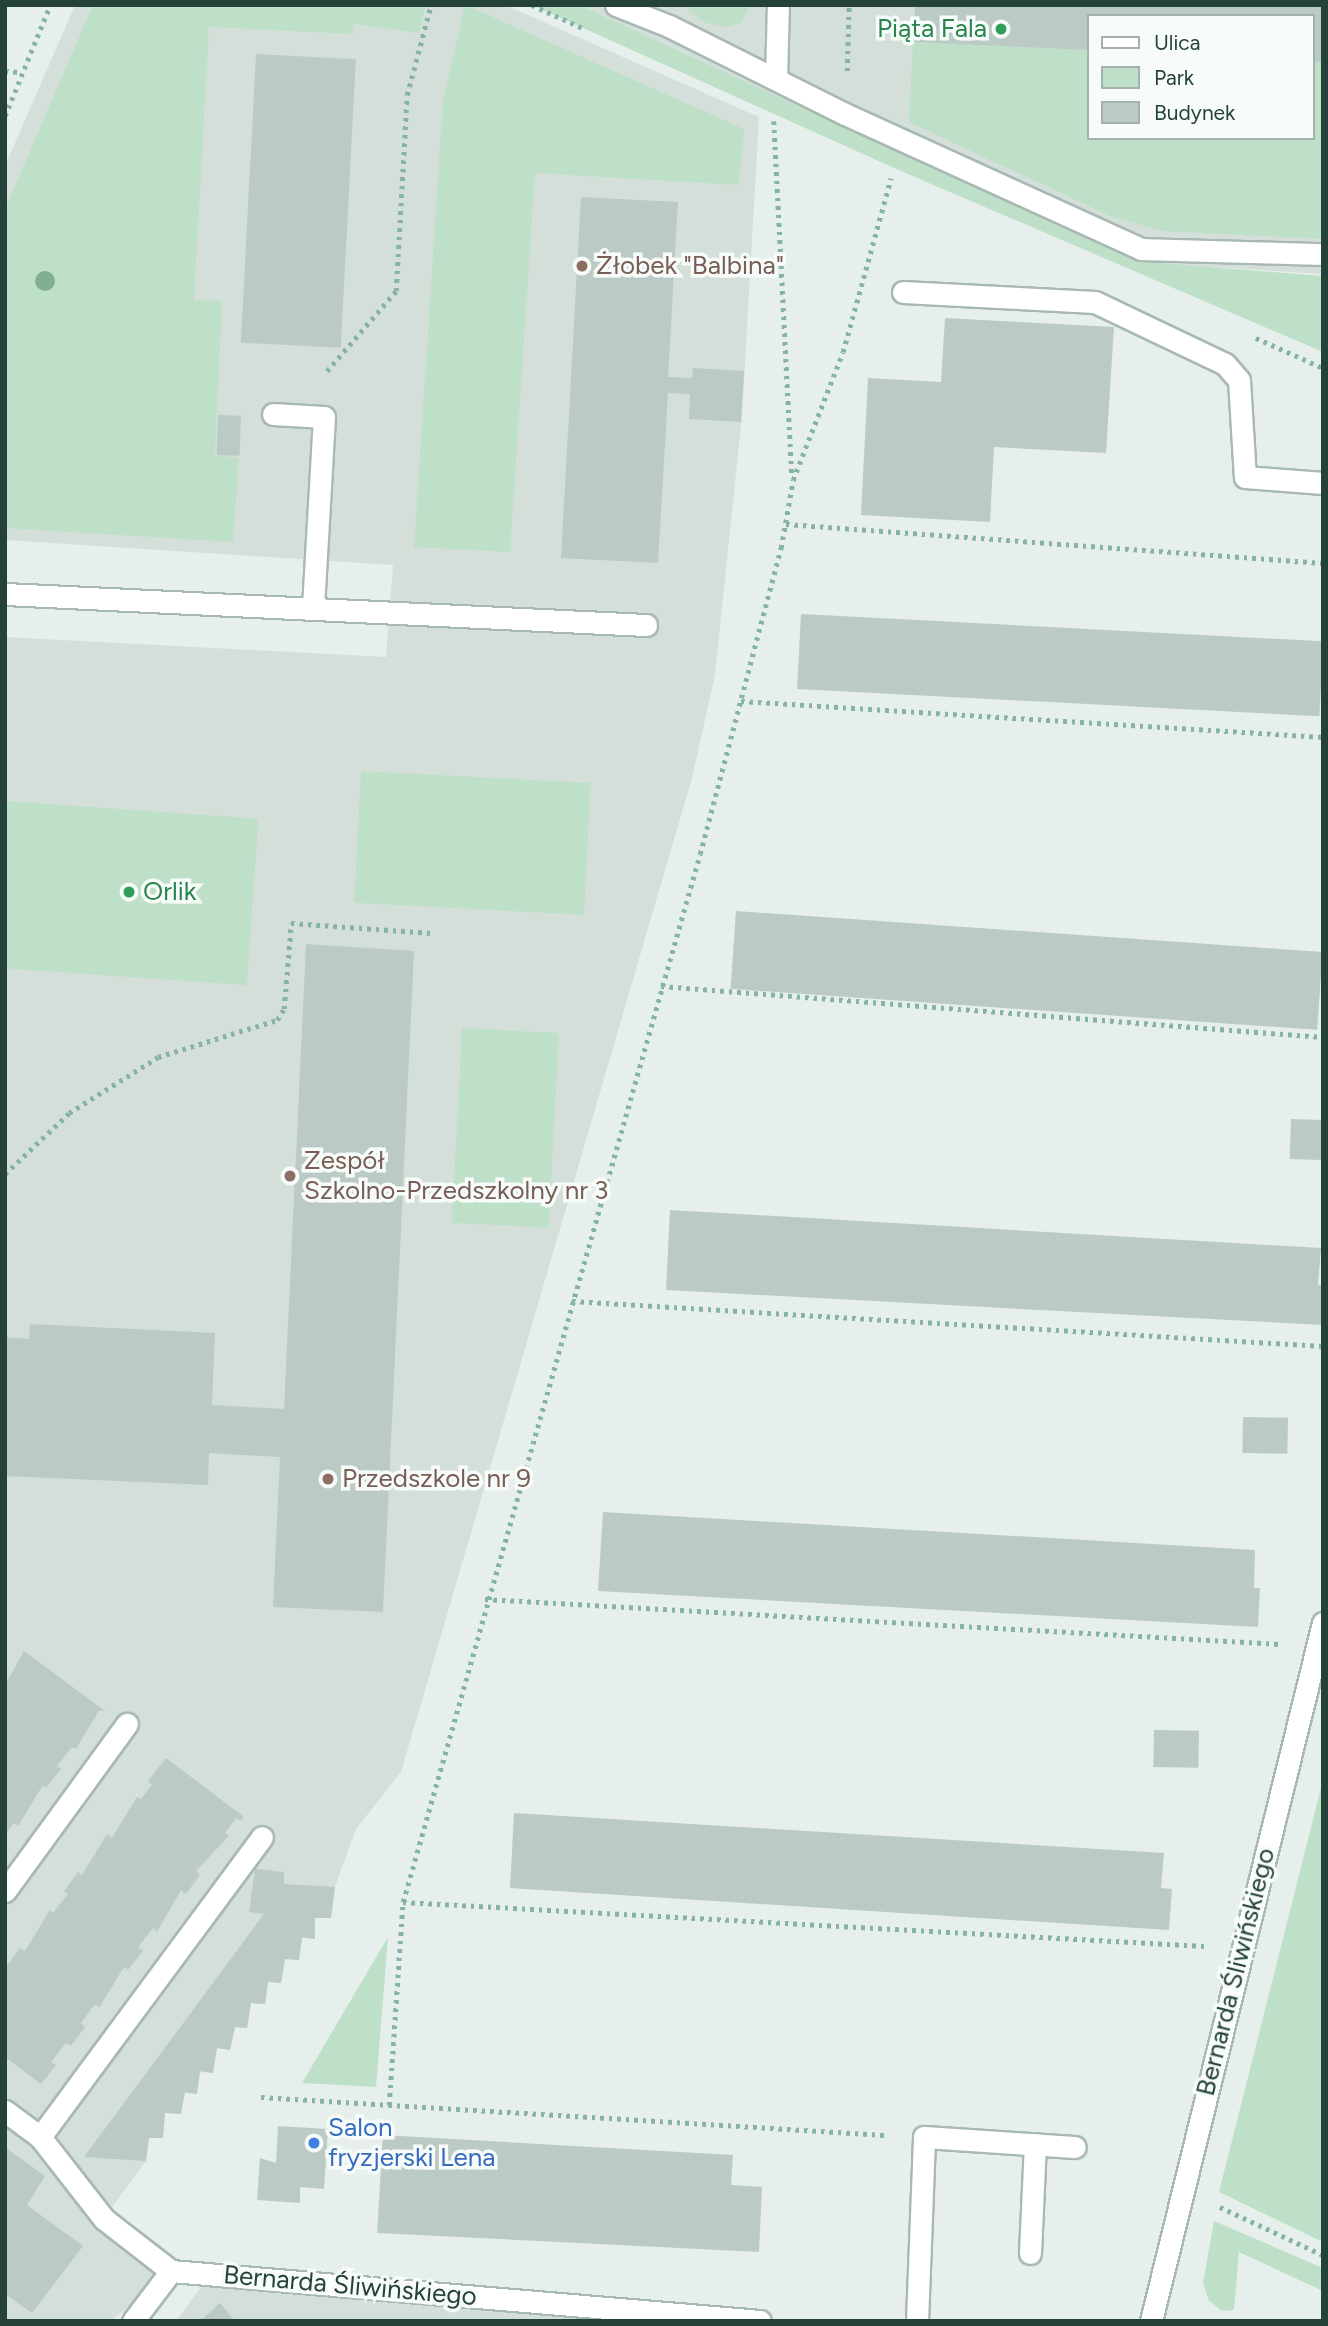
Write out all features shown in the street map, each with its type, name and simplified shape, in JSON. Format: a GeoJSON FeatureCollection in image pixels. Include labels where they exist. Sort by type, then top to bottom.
{"type":"FeatureCollection","features":[{"type":"Feature","properties":{"kind":"street"},"geometry":{"type":"LineString","coordinates":[[616,5],[669,15],[776,79],[845,114],[1141,249],[1323,254]]}},
{"type":"Feature","properties":{"kind":"street"},"geometry":{"type":"LineString","coordinates":[[776,79],[778,5]]}},
{"type":"Feature","properties":{"kind":"street"},"geometry":{"type":"LineString","coordinates":[[903,292],[1096,302],[1225,364],[1239,380],[1245,477],[1323,482]]}},
{"type":"Feature","properties":{"kind":"street"},"geometry":{"type":"LineString","coordinates":[[272,414],[324,417],[313,608]]}},
{"type":"Feature","properties":{"kind":"street"},"geometry":{"type":"LineString","coordinates":[[5,594],[646,625]]}},
{"type":"Feature","properties":{"kind":"street","name":"Bernarda Śliwińskiego"},"geometry":{"type":"LineString","coordinates":[[1151,2321],[1313,1699],[1323,1623]]}},
{"type":"Feature","properties":{"kind":"street"},"geometry":{"type":"LineString","coordinates":[[5,1891],[127,1724]]}},
{"type":"Feature","properties":{"kind":"street"},"geometry":{"type":"LineString","coordinates":[[40,2137],[262,1837]]}},
{"type":"Feature","properties":{"kind":"street"},"geometry":{"type":"LineString","coordinates":[[5,2110],[40,2137],[104,2219],[171,2272],[132,2321]]}},
{"type":"Feature","properties":{"kind":"street"},"geometry":{"type":"LineString","coordinates":[[917,2321],[924,2137],[1074,2147]]}},
{"type":"Feature","properties":{"kind":"street"},"geometry":{"type":"LineString","coordinates":[[1030,2253],[1035,2144]]}},
{"type":"Feature","properties":{"kind":"street","name":"Bernarda Śliwińskiego"},"geometry":{"type":"LineString","coordinates":[[171,2272],[760,2321]]}},
{"type":"Feature","properties":{"kind":"path"},"geometry":{"type":"LineString","coordinates":[[5,116],[50,5]]}},
{"type":"Feature","properties":{"kind":"path"},"geometry":{"type":"LineString","coordinates":[[327,371],[396,291],[407,95],[431,5]]}},
{"type":"Feature","properties":{"kind":"path"},"geometry":{"type":"LineString","coordinates":[[845,114],[849,5]]}},
{"type":"Feature","properties":{"kind":"path"},"geometry":{"type":"LineString","coordinates":[[5,71],[22,72]]}},
{"type":"Feature","properties":{"kind":"path"},"geometry":{"type":"LineString","coordinates":[[786,119],[774,113],[793,480]]}},
{"type":"Feature","properties":{"kind":"path"},"geometry":{"type":"LineString","coordinates":[[389,2105],[402,1902],[485,1598],[572,1301],[740,701],[786,524],[793,480],[842,352],[894,168]]}},
{"type":"Feature","properties":{"kind":"path"},"geometry":{"type":"LineString","coordinates":[[786,524],[1323,563]]}},
{"type":"Feature","properties":{"kind":"path"},"geometry":{"type":"LineString","coordinates":[[740,701],[1323,737]]}},
{"type":"Feature","properties":{"kind":"path"},"geometry":{"type":"LineString","coordinates":[[5,1174],[69,1113],[158,1057],[277,1020],[284,1009],[291,923],[432,933]]}},
{"type":"Feature","properties":{"kind":"path"},"geometry":{"type":"LineString","coordinates":[[661,986],[1323,1037]]}},
{"type":"Feature","properties":{"kind":"path"},"geometry":{"type":"LineString","coordinates":[[572,1301],[1323,1346]]}},
{"type":"Feature","properties":{"kind":"path"},"geometry":{"type":"LineString","coordinates":[[485,1598],[1290,1645]]}},
{"type":"Feature","properties":{"kind":"path"},"geometry":{"type":"LineString","coordinates":[[402,1902],[1217,1947]]}},
{"type":"Feature","properties":{"kind":"path"},"geometry":{"type":"LineString","coordinates":[[261,2097],[924,2137]]}},
{"type":"Feature","properties":{"kind":"path"},"geometry":{"type":"LineString","coordinates":[[1215,2205],[1323,2255]]}},
{"type":"Feature","properties":{"kind":"shaded area"},"geometry":{"type":"Polygon","coordinates":[[[75,5],[505,5],[759,117],[742,416],[715,675],[692,778],[401,1772],[356,1829],[335,1887],[331,1918],[315,1918],[315,1939],[302,1938],[299,1960],[285,1959],[281,1983],[268,1982],[265,2004],[251,2003],[247,2028],[235,2027],[230,2050],[217,2048],[213,2073],[200,2072],[197,2094],[185,2093],[165,2113],[163,2138],[149,2138],[146,2161],[104,2218],[171,2271],[111,2321],[5,2321],[5,637],[386,657],[393,565],[5,540],[5,166],[75,5]]]}},
{"type":"Feature","properties":{"kind":"shaded area"},"geometry":{"type":"Polygon","coordinates":[[[574,5],[1323,5],[1323,274],[1132,262],[574,5]]]}},
{"type":"Feature","properties":{"kind":"shaded area"},"geometry":{"type":"Polygon","coordinates":[[[202,2286],[609,2321],[176,2321],[202,2286]]]}},
{"type":"Feature","properties":{"kind":"green space"},"geometry":{"type":"Polygon","coordinates":[[[93,5],[426,5],[419,33],[354,24],[353,34],[209,27],[194,300],[222,301],[215,455],[239,458],[233,542],[5,528],[5,209],[93,5]]]}},
{"type":"Feature","properties":{"kind":"green space"},"geometry":{"type":"Polygon","coordinates":[[[465,5],[744,129],[739,185],[535,173],[510,552],[414,547],[443,101],[465,5]]]}},
{"type":"Feature","properties":{"kind":"green space"},"geometry":{"type":"Polygon","coordinates":[[[532,5],[579,5],[1135,261],[1323,276],[1323,352],[894,168],[532,5]]]}},
{"type":"Feature","properties":{"kind":"green space"},"geometry":{"type":"Polygon","coordinates":[[[689,5],[751,5],[740,23],[727,27],[706,23],[689,11],[689,5]]]}},
{"type":"Feature","properties":{"kind":"green space"},"geometry":{"type":"Polygon","coordinates":[[[913,42],[1086,50],[1086,140],[1314,140],[1314,61],[1323,62],[1323,239],[1163,231],[1112,217],[909,122],[913,42]]]}},
{"type":"Feature","properties":{"kind":"green space"},"geometry":{"type":"Polygon","coordinates":[[[361,771],[591,783],[584,915],[354,903],[361,771]]]}},
{"type":"Feature","properties":{"kind":"green space","name":"Orlik"},"geometry":{"type":"Polygon","coordinates":[[[5,801],[258,819],[247,985],[5,968],[5,801]]]}},
{"type":"Feature","properties":{"kind":"green space"},"geometry":{"type":"Polygon","coordinates":[[[462,1028],[559,1033],[549,1228],[452,1223],[462,1028]]]}},
{"type":"Feature","properties":{"kind":"green space"},"geometry":{"type":"Polygon","coordinates":[[[1323,1780],[1323,2242],[1219,2192],[1323,1780]]]}},
{"type":"Feature","properties":{"kind":"green space"},"geometry":{"type":"Polygon","coordinates":[[[388,1937],[376,2087],[302,2083],[388,1937]]]}},
{"type":"Feature","properties":{"kind":"green space"},"geometry":{"type":"Polygon","coordinates":[[[1214,2221],[1323,2268],[1323,2291],[1239,2252],[1234,2310],[1222,2311],[1209,2301],[1203,2283],[1214,2221]]]}},
{"type":"Feature","properties":{"kind":"building","name":"Piąta Fala"},"geometry":{"type":"Polygon","coordinates":[[[915,5],[1323,5],[1323,62],[1314,61],[1314,14],[1086,14],[1086,50],[913,42],[915,5]]]}},
{"type":"Feature","properties":{"kind":"building"},"geometry":{"type":"Polygon","coordinates":[[[256,54],[356,59],[341,348],[241,343],[256,54]]]}},
{"type":"Feature","properties":{"kind":"building"},"geometry":{"type":"Polygon","coordinates":[[[581,197],[678,202],[668,377],[692,378],[693,368],[744,371],[741,422],[689,419],[690,394],[668,393],[658,563],[561,558],[581,197]]]}},
{"type":"Feature","properties":{"kind":"building"},"geometry":{"type":"Polygon","coordinates":[[[945,318],[1114,327],[1106,453],[994,447],[990,522],[861,515],[868,378],[941,382],[945,318]]]}},
{"type":"Feature","properties":{"kind":"building"},"geometry":{"type":"Polygon","coordinates":[[[218,415],[241,416],[240,456],[217,455],[218,415]]]}},
{"type":"Feature","properties":{"kind":"building"},"geometry":{"type":"Polygon","coordinates":[[[801,614],[1323,641],[1319,716],[797,689],[801,614]]]}},
{"type":"Feature","properties":{"kind":"building"},"geometry":{"type":"Polygon","coordinates":[[[736,911],[1323,952],[1317,1030],[731,989],[736,911]]]}},
{"type":"Feature","properties":{"kind":"building"},"geometry":{"type":"Polygon","coordinates":[[[306,944],[414,951],[383,1612],[273,1607],[280,1457],[209,1453],[208,1485],[5,1476],[5,1337],[29,1339],[30,1324],[215,1333],[212,1405],[284,1409],[306,944]]]}},
{"type":"Feature","properties":{"kind":"building"},"geometry":{"type":"Polygon","coordinates":[[[1291,1119],[1323,1120],[1322,1160],[1290,1159],[1291,1119]]]}},
{"type":"Feature","properties":{"kind":"building"},"geometry":{"type":"Polygon","coordinates":[[[670,1210],[1321,1248],[1318,1285],[1323,1286],[1323,1325],[666,1290],[670,1210]]]}},
{"type":"Feature","properties":{"kind":"building"},"geometry":{"type":"Polygon","coordinates":[[[1243,1417],[1288,1418],[1287,1454],[1242,1453],[1243,1417]]]}},
{"type":"Feature","properties":{"kind":"building"},"geometry":{"type":"Polygon","coordinates":[[[603,1512],[1255,1550],[1254,1588],[1260,1588],[1258,1627],[598,1591],[603,1512]]]}},
{"type":"Feature","properties":{"kind":"building"},"geometry":{"type":"Polygon","coordinates":[[[24,1651],[105,1711],[99,1711],[76,1749],[72,1747],[57,1766],[61,1769],[46,1788],[43,1785],[18,1826],[14,1823],[5,1834],[5,1685],[24,1651]]]}},
{"type":"Feature","properties":{"kind":"building"},"geometry":{"type":"Polygon","coordinates":[[[1154,1730],[1199,1731],[1198,1768],[1153,1767],[1154,1730]]]}},
{"type":"Feature","properties":{"kind":"building"},"geometry":{"type":"Polygon","coordinates":[[[166,1758],[244,1817],[241,1821],[236,1818],[225,1833],[229,1836],[196,1871],[200,1875],[186,1894],[181,1890],[157,1932],[153,1928],[138,1947],[143,1951],[128,1970],[124,1967],[99,2008],[95,2004],[81,2023],[85,2027],[71,2046],[66,2043],[51,2062],[56,2065],[41,2084],[5,2057],[6,1967],[20,1948],[25,1951],[50,1910],[53,1913],[68,1894],[64,1891],[78,1872],[82,1875],[107,1834],[112,1838],[137,1797],[141,1799],[152,1785],[148,1781],[166,1758]]]}},
{"type":"Feature","properties":{"kind":"building"},"geometry":{"type":"Polygon","coordinates":[[[514,1813],[1164,1853],[1161,1888],[1172,1889],[1169,1930],[510,1888],[514,1813]]]}},
{"type":"Feature","properties":{"kind":"building"},"geometry":{"type":"Polygon","coordinates":[[[255,1869],[284,1872],[284,1884],[335,1887],[331,1918],[315,1918],[315,1939],[302,1937],[299,1960],[285,1959],[281,1983],[268,1982],[265,2004],[251,2003],[247,2028],[235,2027],[230,2050],[217,2048],[213,2073],[200,2071],[197,2094],[185,2092],[181,2114],[165,2113],[163,2138],[149,2138],[146,2161],[84,2157],[264,1914],[249,1912],[255,1869]]]}},
{"type":"Feature","properties":{"kind":"building"},"geometry":{"type":"Polygon","coordinates":[[[278,2126],[328,2129],[324,2189],[300,2187],[300,2203],[257,2200],[260,2158],[276,2163],[278,2126]]]}},
{"type":"Feature","properties":{"kind":"building"},"geometry":{"type":"Polygon","coordinates":[[[383,2135],[733,2155],[731,2185],[762,2187],[759,2252],[377,2233],[383,2135]]]}},
{"type":"Feature","properties":{"kind":"building"},"geometry":{"type":"Polygon","coordinates":[[[5,2147],[45,2176],[27,2205],[83,2246],[32,2313],[5,2294],[5,2147]]]}},
{"type":"Feature","properties":{"kind":"building"},"geometry":{"type":"Polygon","coordinates":[[[220,2303],[235,2321],[200,2321],[220,2303]]]}},
{"type":"Feature","properties":{"kind":"place","name":"Piąta Fala"},"geometry":{"type":"Point","coordinates":[1001,29]}},
{"type":"Feature","properties":{"kind":"place","name":"Żłobek \"Balbina\""},"geometry":{"type":"Point","coordinates":[582,266]}},
{"type":"Feature","properties":{"kind":"place","name":"Orlik"},"geometry":{"type":"Point","coordinates":[129,892]}},
{"type":"Feature","properties":{"kind":"place","name":"Zespół Szkolno-Przedszkolny nr 3"},"geometry":{"type":"Point","coordinates":[290,1176]}},
{"type":"Feature","properties":{"kind":"place","name":"Przedszkole nr 9"},"geometry":{"type":"Point","coordinates":[328,1479]}},
{"type":"Feature","properties":{"kind":"place","name":"Salon fryzjerski Lena"},"geometry":{"type":"Point","coordinates":[314,2143]}}]}
